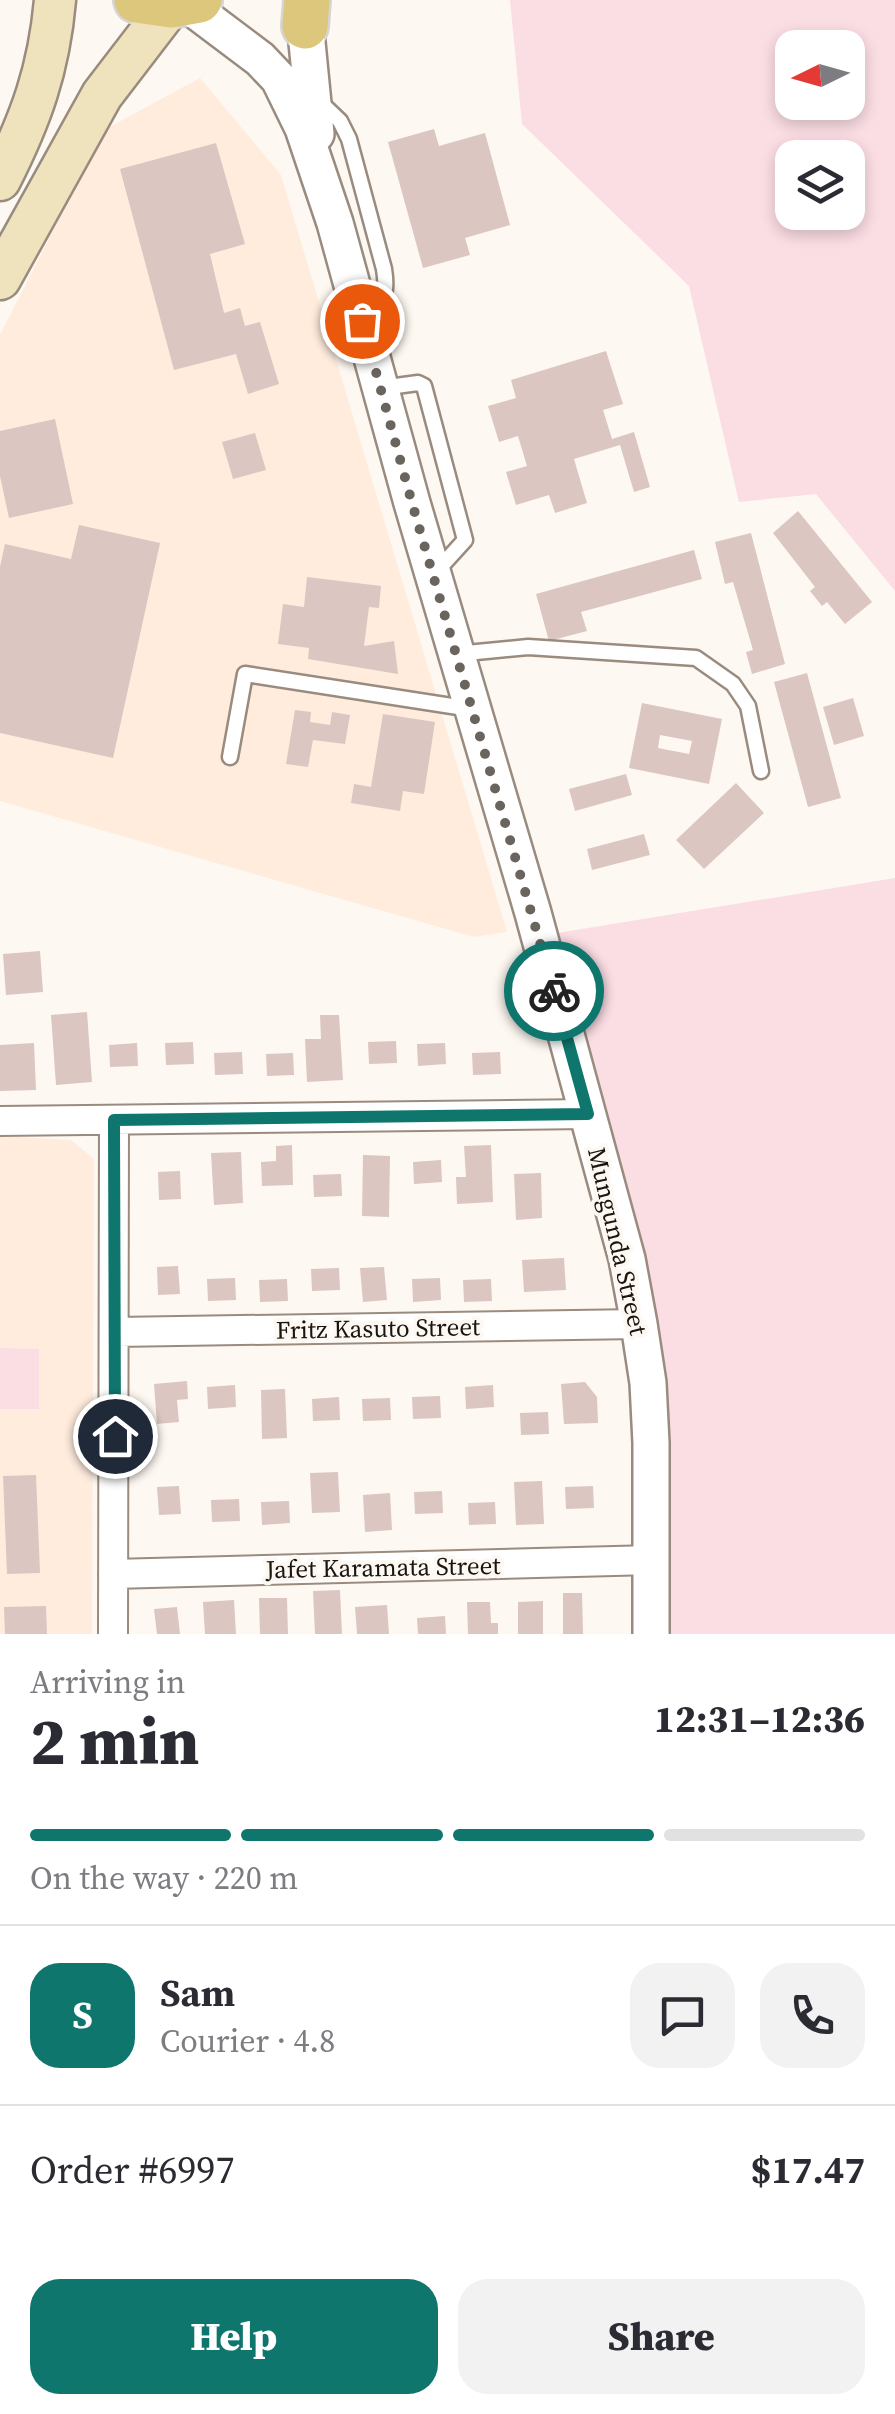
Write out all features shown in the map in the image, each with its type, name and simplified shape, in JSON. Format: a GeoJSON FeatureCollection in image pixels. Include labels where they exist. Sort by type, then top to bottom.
{"type":"FeatureCollection","features":[{"type":"Feature","properties":{"kind":"main road"},"geometry":{"type":"LineString","coordinates":[[0,180],[28,125],[43,82],[56,0]]}},
{"type":"Feature","properties":{"kind":"main road"},"geometry":{"type":"LineString","coordinates":[[0,279],[102,94],[174,2]]}},
{"type":"Feature","properties":{"kind":"street"},"geometry":{"type":"LineString","coordinates":[[174,2],[260,59],[280,80],[303,128],[321,180]]}},
{"type":"Feature","properties":{"kind":"street"},"geometry":{"type":"LineString","coordinates":[[305,9],[321,180]]}},
{"type":"Feature","properties":{"kind":"street","name":"Mungunda Street"},"geometry":{"type":"LineString","coordinates":[[321,180],[627,1258],[648,1383],[652,1634]]}},
{"type":"Feature","properties":{"kind":"street"},"geometry":{"type":"LineString","coordinates":[[0,1120],[588,1114]]}},
{"type":"Feature","properties":{"kind":"street"},"geometry":{"type":"LineString","coordinates":[[113,1634],[114,1120]]}},
{"type":"Feature","properties":{"kind":"street","name":"Fritz Kasuto Street"},"geometry":{"type":"LineString","coordinates":[[116,1332],[639,1324]]}},
{"type":"Feature","properties":{"kind":"street","name":"Jafet Karamata Street"},"geometry":{"type":"LineString","coordinates":[[114,1574],[653,1560]]}},
{"type":"Feature","properties":{"kind":"lane"},"geometry":{"type":"LineString","coordinates":[[312,94],[340,121],[350,139],[384,269],[384,300],[362,321]]}},
{"type":"Feature","properties":{"kind":"lane"},"geometry":{"type":"LineString","coordinates":[[456,654],[528,646],[696,658],[732,684],[748,706],[761,771]]}},
{"type":"Feature","properties":{"kind":"lane"},"geometry":{"type":"LineString","coordinates":[[230,757],[245,674],[472,709]]}},
{"type":"Feature","properties":{"kind":"shaded area"},"geometry":{"type":"Polygon","coordinates":[[[510,0],[895,0],[895,591],[816,494],[739,502],[689,286],[522,124],[510,0]]]}},
{"type":"Feature","properties":{"kind":"shaded area"},"geometry":{"type":"Polygon","coordinates":[[[200,78],[281,175],[507,932],[474,937],[0,801],[0,335],[104,130],[200,78]]]}},
{"type":"Feature","properties":{"kind":"shaded area"},"geometry":{"type":"Polygon","coordinates":[[[895,878],[895,1634],[651,1634],[651,1443],[539,936],[895,878]]]}},
{"type":"Feature","properties":{"kind":"shaded area"},"geometry":{"type":"Polygon","coordinates":[[[0,1136],[71,1140],[94,1159],[92,1634],[0,1634],[0,1136]]]}},
{"type":"Feature","properties":{"kind":"shaded area"},"geometry":{"type":"Polygon","coordinates":[[[0,1348],[39,1349],[39,1409],[0,1409],[0,1348]]]}},
{"type":"Feature","properties":{"kind":"building"},"geometry":{"type":"Polygon","coordinates":[[[434,129],[439,146],[485,133],[510,225],[465,238],[470,255],[423,268],[388,142],[434,129]]]}},
{"type":"Feature","properties":{"kind":"building"},"geometry":{"type":"Polygon","coordinates":[[[216,143],[245,244],[210,254],[224,313],[240,308],[245,326],[260,322],[279,384],[248,394],[236,354],[174,370],[120,169],[216,143]]]}},
{"type":"Feature","properties":{"kind":"building"},"geometry":{"type":"Polygon","coordinates":[[[606,351],[623,404],[603,410],[612,439],[634,432],[650,487],[634,492],[620,445],[574,459],[587,503],[555,513],[549,495],[516,505],[506,472],[527,466],[518,436],[499,442],[488,406],[516,398],[511,380],[606,351]]]}},
{"type":"Feature","properties":{"kind":"building"},"geometry":{"type":"Polygon","coordinates":[[[55,419],[73,504],[9,518],[0,476],[0,431],[55,419]]]}},
{"type":"Feature","properties":{"kind":"building"},"geometry":{"type":"Polygon","coordinates":[[[255,433],[266,470],[233,479],[222,442],[255,433]]]}},
{"type":"Feature","properties":{"kind":"building"},"geometry":{"type":"Polygon","coordinates":[[[798,511],[872,602],[845,624],[827,602],[822,606],[810,591],[815,587],[773,533],[798,511]]]}},
{"type":"Feature","properties":{"kind":"building"},"geometry":{"type":"Polygon","coordinates":[[[79,525],[160,543],[113,758],[0,733],[0,567],[5,544],[71,559],[79,525]]]}},
{"type":"Feature","properties":{"kind":"building"},"geometry":{"type":"Polygon","coordinates":[[[751,533],[785,664],[752,674],[746,652],[753,650],[733,582],[725,584],[715,542],[751,533]]]}},
{"type":"Feature","properties":{"kind":"building"},"geometry":{"type":"Polygon","coordinates":[[[694,550],[702,579],[581,612],[587,631],[549,641],[536,594],[694,550]]]}},
{"type":"Feature","properties":{"kind":"building"},"geometry":{"type":"Polygon","coordinates":[[[307,577],[381,586],[379,608],[369,607],[364,646],[394,641],[398,674],[308,659],[309,648],[278,644],[283,604],[304,607],[307,577]]]}},
{"type":"Feature","properties":{"kind":"building"},"geometry":{"type":"Polygon","coordinates":[[[807,673],[841,798],[808,807],[774,682],[807,673]]]}},
{"type":"Feature","properties":{"kind":"building"},"geometry":{"type":"Polygon","coordinates":[[[853,698],[864,736],[834,745],[823,707],[853,698]]]}},
{"type":"Feature","properties":{"kind":"building"},"geometry":{"type":"Polygon","coordinates":[[[642,703],[722,719],[709,784],[629,768],[642,703]],[[660,735],[658,748],[689,754],[692,741],[660,735]]]}},
{"type":"Feature","properties":{"kind":"building"},"geometry":{"type":"Polygon","coordinates":[[[295,710],[311,712],[310,722],[330,725],[332,712],[350,715],[345,744],[313,740],[308,767],[286,764],[295,710]]]}},
{"type":"Feature","properties":{"kind":"building"},"geometry":{"type":"Polygon","coordinates":[[[383,714],[435,722],[424,794],[403,791],[400,811],[351,803],[354,784],[371,787],[383,714]]]}},
{"type":"Feature","properties":{"kind":"building"},"geometry":{"type":"Polygon","coordinates":[[[626,774],[632,795],[575,811],[569,789],[626,774]]]}},
{"type":"Feature","properties":{"kind":"building"},"geometry":{"type":"Polygon","coordinates":[[[736,783],[764,813],[704,869],[676,840],[736,783]]]}},
{"type":"Feature","properties":{"kind":"building"},"geometry":{"type":"Polygon","coordinates":[[[644,834],[650,855],[592,870],[587,849],[644,834]]]}},
{"type":"Feature","properties":{"kind":"building"},"geometry":{"type":"Polygon","coordinates":[[[40,951],[43,992],[6,995],[3,954],[40,951]]]}},
{"type":"Feature","properties":{"kind":"building"},"geometry":{"type":"Polygon","coordinates":[[[87,1012],[92,1082],[56,1085],[51,1015],[87,1012]]]}},
{"type":"Feature","properties":{"kind":"building"},"geometry":{"type":"Polygon","coordinates":[[[320,1015],[339,1015],[343,1080],[307,1082],[305,1039],[321,1039],[320,1015]]]}},
{"type":"Feature","properties":{"kind":"building"},"geometry":{"type":"Polygon","coordinates":[[[396,1041],[397,1063],[369,1064],[368,1042],[396,1041]]]}},
{"type":"Feature","properties":{"kind":"building"},"geometry":{"type":"Polygon","coordinates":[[[193,1042],[194,1064],[166,1065],[165,1043],[193,1042]]]}},
{"type":"Feature","properties":{"kind":"building"},"geometry":{"type":"Polygon","coordinates":[[[34,1043],[36,1090],[0,1091],[0,1045],[34,1043]]]}},
{"type":"Feature","properties":{"kind":"building"},"geometry":{"type":"Polygon","coordinates":[[[137,1043],[138,1066],[110,1067],[109,1045],[137,1043]]]}},
{"type":"Feature","properties":{"kind":"building"},"geometry":{"type":"Polygon","coordinates":[[[445,1043],[446,1064],[418,1066],[417,1044],[445,1043]]]}},
{"type":"Feature","properties":{"kind":"building"},"geometry":{"type":"Polygon","coordinates":[[[242,1052],[243,1074],[215,1075],[214,1053],[242,1052]]]}},
{"type":"Feature","properties":{"kind":"building"},"geometry":{"type":"Polygon","coordinates":[[[500,1052],[501,1074],[473,1075],[472,1053],[500,1052]]]}},
{"type":"Feature","properties":{"kind":"building"},"geometry":{"type":"Polygon","coordinates":[[[293,1053],[294,1075],[267,1076],[266,1054],[293,1053]]]}},
{"type":"Feature","properties":{"kind":"building"},"geometry":{"type":"Polygon","coordinates":[[[292,1145],[293,1185],[262,1186],[261,1162],[276,1161],[276,1146],[292,1145]]]}},
{"type":"Feature","properties":{"kind":"building"},"geometry":{"type":"Polygon","coordinates":[[[491,1145],[493,1202],[457,1204],[456,1177],[466,1177],[464,1146],[491,1145]]]}},
{"type":"Feature","properties":{"kind":"building"},"geometry":{"type":"Polygon","coordinates":[[[241,1152],[243,1203],[214,1205],[211,1153],[241,1152]]]}},
{"type":"Feature","properties":{"kind":"building"},"geometry":{"type":"Polygon","coordinates":[[[363,1155],[390,1156],[389,1217],[362,1216],[363,1155]]]}},
{"type":"Feature","properties":{"kind":"building"},"geometry":{"type":"Polygon","coordinates":[[[441,1160],[442,1182],[414,1184],[413,1162],[441,1160]]]}},
{"type":"Feature","properties":{"kind":"building"},"geometry":{"type":"Polygon","coordinates":[[[180,1171],[181,1199],[159,1200],[158,1172],[180,1171]]]}},
{"type":"Feature","properties":{"kind":"building"},"geometry":{"type":"Polygon","coordinates":[[[541,1173],[542,1218],[516,1220],[514,1174],[541,1173]]]}},
{"type":"Feature","properties":{"kind":"building"},"geometry":{"type":"Polygon","coordinates":[[[341,1174],[342,1196],[314,1197],[313,1175],[341,1174]]]}},
{"type":"Feature","properties":{"kind":"building"},"geometry":{"type":"Polygon","coordinates":[[[564,1258],[566,1290],[524,1292],[522,1260],[564,1258]]]}},
{"type":"Feature","properties":{"kind":"building"},"geometry":{"type":"Polygon","coordinates":[[[178,1266],[180,1294],[158,1295],[157,1267],[178,1266]]]}},
{"type":"Feature","properties":{"kind":"building"},"geometry":{"type":"Polygon","coordinates":[[[384,1267],[387,1300],[363,1302],[360,1268],[384,1267]]]}},
{"type":"Feature","properties":{"kind":"building"},"geometry":{"type":"Polygon","coordinates":[[[339,1268],[340,1290],[312,1291],[311,1269],[339,1268]]]}},
{"type":"Feature","properties":{"kind":"building"},"geometry":{"type":"Polygon","coordinates":[[[235,1278],[236,1300],[208,1301],[207,1279],[235,1278]]]}},
{"type":"Feature","properties":{"kind":"building"},"geometry":{"type":"Polygon","coordinates":[[[440,1278],[441,1300],[413,1302],[412,1279],[440,1278]]]}},
{"type":"Feature","properties":{"kind":"building"},"geometry":{"type":"Polygon","coordinates":[[[287,1279],[288,1301],[260,1302],[259,1280],[287,1279]]]}},
{"type":"Feature","properties":{"kind":"building"},"geometry":{"type":"Polygon","coordinates":[[[491,1279],[492,1301],[464,1302],[463,1280],[491,1279]]]}},
{"type":"Feature","properties":{"kind":"building"},"geometry":{"type":"Polygon","coordinates":[[[187,1381],[188,1399],[177,1400],[179,1422],[157,1424],[154,1384],[187,1381]]]}},
{"type":"Feature","properties":{"kind":"building"},"geometry":{"type":"Polygon","coordinates":[[[585,1382],[597,1397],[598,1423],[564,1424],[561,1384],[585,1382]]]}},
{"type":"Feature","properties":{"kind":"building"},"geometry":{"type":"Polygon","coordinates":[[[235,1385],[236,1407],[208,1409],[207,1387],[235,1385]]]}},
{"type":"Feature","properties":{"kind":"building"},"geometry":{"type":"Polygon","coordinates":[[[493,1385],[494,1407],[466,1409],[465,1387],[493,1385]]]}},
{"type":"Feature","properties":{"kind":"building"},"geometry":{"type":"Polygon","coordinates":[[[285,1389],[287,1438],[262,1439],[261,1390],[285,1389]]]}},
{"type":"Feature","properties":{"kind":"building"},"geometry":{"type":"Polygon","coordinates":[[[440,1396],[441,1418],[413,1419],[412,1397],[440,1396]]]}},
{"type":"Feature","properties":{"kind":"building"},"geometry":{"type":"Polygon","coordinates":[[[339,1397],[340,1420],[313,1421],[312,1399],[339,1397]]]}},
{"type":"Feature","properties":{"kind":"building"},"geometry":{"type":"Polygon","coordinates":[[[390,1398],[391,1420],[363,1421],[362,1399],[390,1398]]]}},
{"type":"Feature","properties":{"kind":"building"},"geometry":{"type":"Polygon","coordinates":[[[548,1412],[549,1434],[521,1435],[520,1413],[548,1412]]]}},
{"type":"Feature","properties":{"kind":"building"},"geometry":{"type":"Polygon","coordinates":[[[338,1472],[340,1512],[312,1513],[310,1473],[338,1472]]]}},
{"type":"Feature","properties":{"kind":"building"},"geometry":{"type":"Polygon","coordinates":[[[36,1475],[40,1573],[7,1574],[3,1476],[36,1475]]]}},
{"type":"Feature","properties":{"kind":"building"},"geometry":{"type":"Polygon","coordinates":[[[542,1481],[544,1524],[516,1525],[514,1482],[542,1481]]]}},
{"type":"Feature","properties":{"kind":"building"},"geometry":{"type":"Polygon","coordinates":[[[179,1486],[181,1514],[159,1515],[157,1487],[179,1486]]]}},
{"type":"Feature","properties":{"kind":"building"},"geometry":{"type":"Polygon","coordinates":[[[593,1486],[594,1508],[566,1509],[565,1487],[593,1486]]]}},
{"type":"Feature","properties":{"kind":"building"},"geometry":{"type":"Polygon","coordinates":[[[442,1491],[443,1513],[415,1514],[414,1492],[442,1491]]]}},
{"type":"Feature","properties":{"kind":"building"},"geometry":{"type":"Polygon","coordinates":[[[390,1493],[392,1530],[365,1532],[363,1495],[390,1493]]]}},
{"type":"Feature","properties":{"kind":"building"},"geometry":{"type":"Polygon","coordinates":[[[239,1499],[240,1521],[212,1522],[211,1500],[239,1499]]]}},
{"type":"Feature","properties":{"kind":"building"},"geometry":{"type":"Polygon","coordinates":[[[289,1501],[290,1523],[262,1525],[261,1502],[289,1501]]]}},
{"type":"Feature","properties":{"kind":"building"},"geometry":{"type":"Polygon","coordinates":[[[495,1502],[496,1524],[469,1525],[468,1503],[495,1502]]]}},
{"type":"Feature","properties":{"kind":"building"},"geometry":{"type":"Polygon","coordinates":[[[340,1590],[342,1634],[315,1634],[313,1591],[340,1590]]]}},
{"type":"Feature","properties":{"kind":"building"},"geometry":{"type":"Polygon","coordinates":[[[563,1593],[582,1593],[583,1634],[563,1634],[563,1593]]]}},
{"type":"Feature","properties":{"kind":"building"},"geometry":{"type":"Polygon","coordinates":[[[259,1598],[287,1598],[288,1634],[260,1634],[259,1598]]]}},
{"type":"Feature","properties":{"kind":"building"},"geometry":{"type":"Polygon","coordinates":[[[234,1600],[236,1634],[205,1634],[203,1602],[234,1600]]]}},
{"type":"Feature","properties":{"kind":"building"},"geometry":{"type":"Polygon","coordinates":[[[543,1601],[543,1634],[518,1634],[518,1602],[543,1601]]]}},
{"type":"Feature","properties":{"kind":"building"},"geometry":{"type":"Polygon","coordinates":[[[467,1602],[490,1602],[491,1623],[498,1623],[498,1634],[468,1634],[467,1602]]]}},
{"type":"Feature","properties":{"kind":"building"},"geometry":{"type":"Polygon","coordinates":[[[387,1605],[389,1634],[357,1634],[355,1607],[387,1605]]]}},
{"type":"Feature","properties":{"kind":"building"},"geometry":{"type":"Polygon","coordinates":[[[46,1606],[47,1634],[5,1634],[4,1607],[46,1606]]]}},
{"type":"Feature","properties":{"kind":"building"},"geometry":{"type":"Polygon","coordinates":[[[177,1607],[180,1634],[157,1634],[154,1609],[177,1607]]]}},
{"type":"Feature","properties":{"kind":"building"},"geometry":{"type":"Polygon","coordinates":[[[445,1616],[446,1634],[418,1634],[417,1618],[445,1616]]]}},
{"type":"Feature","properties":{"kind":"way so far"},"geometry":{"type":"LineString","coordinates":[[362,321],[554,991]]}},
{"type":"Feature","properties":{"kind":"route"},"geometry":{"type":"LineString","coordinates":[[115,1436],[114,1120],[588,1114],[554,991]]}}]}
